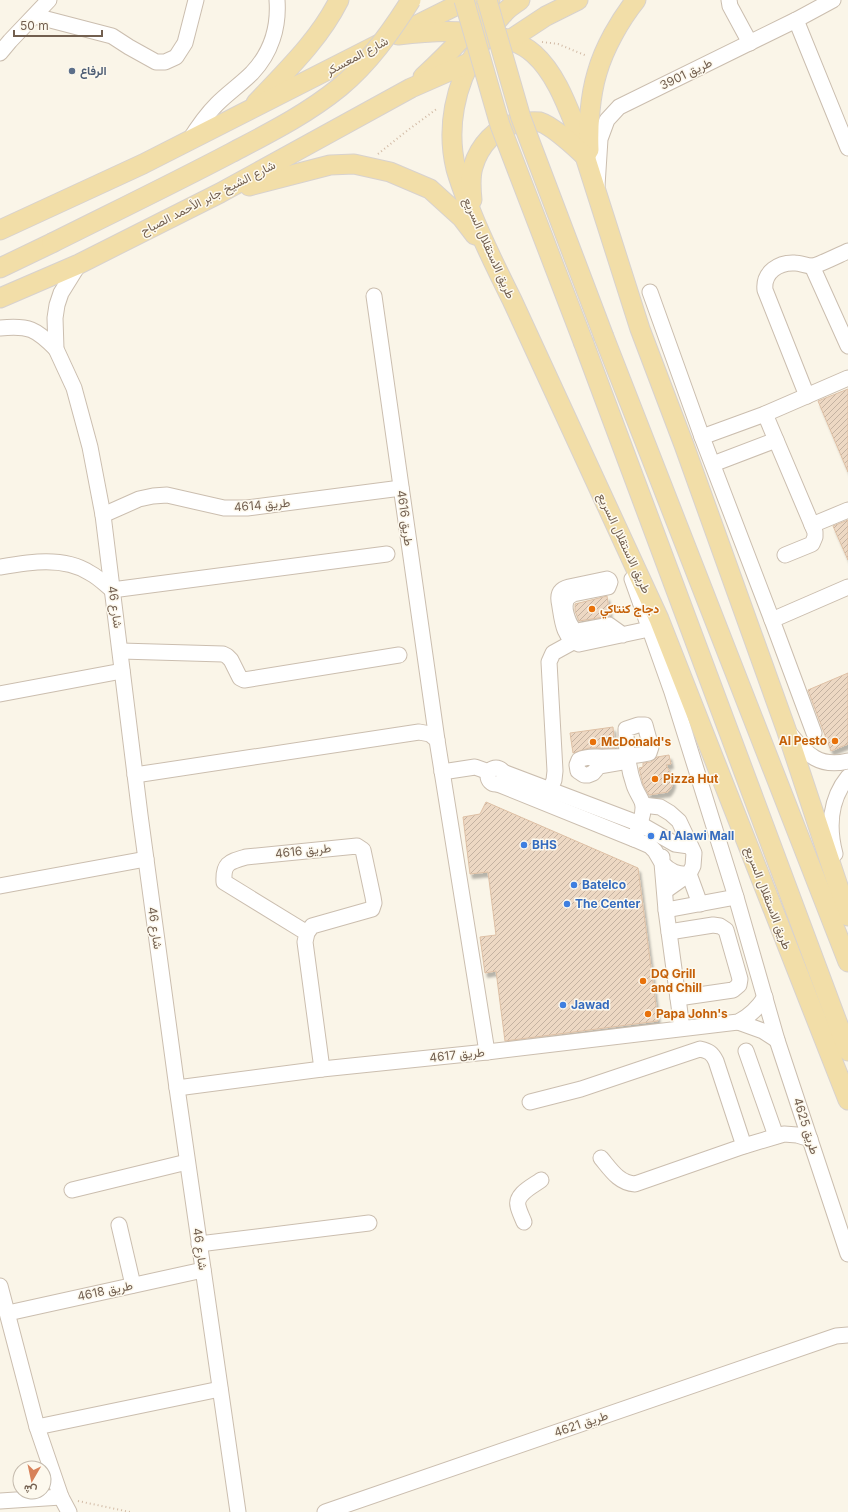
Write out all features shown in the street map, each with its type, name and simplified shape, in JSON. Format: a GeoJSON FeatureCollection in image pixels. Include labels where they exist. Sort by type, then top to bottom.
{"type":"FeatureCollection","features":[{"type":"Feature","properties":{"kind":"main road"},"geometry":{"type":"LineString","coordinates":[[0,230],[144,164],[248,112],[316,38],[331,17],[340,0]]}},
{"type":"Feature","properties":{"kind":"main road"},"geometry":{"type":"LineString","coordinates":[[0,268],[192,174],[280,127],[311,108],[340,87],[367,60],[390,31],[411,0]]}},
{"type":"Feature","properties":{"kind":"main road"},"geometry":{"type":"LineString","coordinates":[[465,0],[500,125],[584,344],[848,1051]]}},
{"type":"Feature","properties":{"kind":"main road","name":"شارع المعسكر"},"geometry":{"type":"LineString","coordinates":[[248,112],[398,35],[440,5],[465,0]]}},
{"type":"Feature","properties":{"kind":"main road"},"geometry":{"type":"LineString","coordinates":[[487,0],[521,118],[604,337],[848,962]]}},
{"type":"Feature","properties":{"kind":"main road"},"geometry":{"type":"LineString","coordinates":[[411,88],[451,50],[481,29],[490,0]]}},
{"type":"Feature","properties":{"kind":"main road","name":"طريق الاستقلال السريع"},"geometry":{"type":"LineString","coordinates":[[520,0],[481,29],[458,88],[452,126],[456,167],[488,252],[512,300],[659,619],[848,1100]]}},
{"type":"Feature","properties":{"kind":"main road"},"geometry":{"type":"LineString","coordinates":[[398,35],[424,32],[504,28],[546,16],[578,0]]}},
{"type":"Feature","properties":{"kind":"main road"},"geometry":{"type":"LineString","coordinates":[[591,174],[588,137],[590,114],[597,73],[624,15],[636,0]]}},
{"type":"Feature","properties":{"kind":"main road"},"geometry":{"type":"LineString","coordinates":[[440,5],[481,29],[516,43],[533,53],[550,73],[568,108],[591,174],[640,329],[684,445],[786,729],[848,916]]}},
{"type":"Feature","properties":{"kind":"main road"},"geometry":{"type":"LineString","coordinates":[[411,88],[516,43],[546,16]]}},
{"type":"Feature","properties":{"kind":"main road","name":"شارع الشيخ جابر الأحمد الصباح"},"geometry":{"type":"LineString","coordinates":[[0,298],[50,275],[79,264],[220,193],[411,88]]}},
{"type":"Feature","properties":{"kind":"main road"},"geometry":{"type":"LineString","coordinates":[[474,218],[471,182],[473,168],[485,142],[508,124],[540,122],[555,131],[591,174]]}},
{"type":"Feature","properties":{"kind":"main road"},"geometry":{"type":"LineString","coordinates":[[220,193],[330,165],[354,164],[364,166],[390,172],[430,189],[462,218],[488,252]]}},
{"type":"Feature","properties":{"kind":"street"},"geometry":{"type":"LineString","coordinates":[[0,54],[5,38],[35,16],[49,0]]}},
{"type":"Feature","properties":{"kind":"street"},"geometry":{"type":"LineString","coordinates":[[35,16],[112,36],[156,62],[165,62],[176,58],[185,43],[196,0]]}},
{"type":"Feature","properties":{"kind":"street"},"geometry":{"type":"LineString","coordinates":[[187,143],[216,104],[252,73],[265,56],[274,37],[278,17],[277,0]]}},
{"type":"Feature","properties":{"kind":"street"},"geometry":{"type":"LineString","coordinates":[[729,0],[730,6],[750,43]]}},
{"type":"Feature","properties":{"kind":"street","name":"طريق 3901"},"geometry":{"type":"LineString","coordinates":[[591,174],[600,139],[607,120],[619,107],[750,43],[833,0]]}},
{"type":"Feature","properties":{"kind":"street"},"geometry":{"type":"LineString","coordinates":[[796,20],[848,148]]}},
{"type":"Feature","properties":{"kind":"street"},"geometry":{"type":"LineString","coordinates":[[807,396],[765,290],[765,285],[769,273],[777,265],[796,263],[812,266],[848,251]]}},
{"type":"Feature","properties":{"kind":"street","name":"شارع 46"},"geometry":{"type":"LineString","coordinates":[[56,349],[55,318],[57,305],[61,294],[79,264]]}},
{"type":"Feature","properties":{"kind":"street"},"geometry":{"type":"LineString","coordinates":[[812,266],[848,346]]}},
{"type":"Feature","properties":{"kind":"street"},"geometry":{"type":"LineString","coordinates":[[0,308],[37,289],[50,275]]}},
{"type":"Feature","properties":{"kind":"street"},"geometry":{"type":"LineString","coordinates":[[650,292],[702,437],[814,733]]}},
{"type":"Feature","properties":{"kind":"street","name":"طريق 4616"},"geometry":{"type":"LineString","coordinates":[[374,296],[436,740],[487,1052]]}},
{"type":"Feature","properties":{"kind":"street","name":"شارع 46"},"geometry":{"type":"LineString","coordinates":[[0,328],[28,328],[41,335],[56,349],[74,388],[88,439],[103,515],[146,860],[187,1162],[238,1512]]}},
{"type":"Feature","properties":{"kind":"street"},"geometry":{"type":"LineString","coordinates":[[702,437],[765,414],[848,378]]}},
{"type":"Feature","properties":{"kind":"street"},"geometry":{"type":"LineString","coordinates":[[765,414],[812,525],[815,537],[812,544],[785,556]]}},
{"type":"Feature","properties":{"kind":"street"},"geometry":{"type":"LineString","coordinates":[[713,464],[776,440]]}},
{"type":"Feature","properties":{"kind":"street","name":"طريق 4614"},"geometry":{"type":"LineString","coordinates":[[103,515],[139,499],[153,496],[167,495],[224,508],[247,508],[401,488]]}},
{"type":"Feature","properties":{"kind":"street"},"geometry":{"type":"LineString","coordinates":[[812,525],[848,510]]}},
{"type":"Feature","properties":{"kind":"street","name":"طريق 4625"},"geometry":{"type":"LineString","coordinates":[[624,542],[626,561],[672,692],[736,897],[777,1040],[848,1254]]}},
{"type":"Feature","properties":{"kind":"street"},"geometry":{"type":"LineString","coordinates":[[0,568],[21,564],[53,562],[75,565],[90,572],[112,590],[387,554]]}},
{"type":"Feature","properties":{"kind":"street"},"geometry":{"type":"LineString","coordinates":[[623,635],[609,625],[577,631],[570,625],[565,605],[569,596],[608,587],[610,582],[607,580],[564,588],[560,592],[558,596],[566,633],[572,642],[579,644],[623,635],[649,629]]}},
{"type":"Feature","properties":{"kind":"street"},"geometry":{"type":"LineString","coordinates":[[772,620],[848,587]]}},
{"type":"Feature","properties":{"kind":"street"},"geometry":{"type":"LineString","coordinates":[[550,790],[554,780],[555,771],[549,662],[553,653],[572,642]]}},
{"type":"Feature","properties":{"kind":"street"},"geometry":{"type":"LineString","coordinates":[[121,651],[223,654],[227,656],[240,678],[244,680],[398,655]]}},
{"type":"Feature","properties":{"kind":"street"},"geometry":{"type":"LineString","coordinates":[[0,694],[122,671]]}},
{"type":"Feature","properties":{"kind":"street"},"geometry":{"type":"LineString","coordinates":[[786,729],[812,757],[829,763],[848,761]]}},
{"type":"Feature","properties":{"kind":"street"},"geometry":{"type":"LineString","coordinates":[[135,775],[419,732],[430,734],[436,740]]}},
{"type":"Feature","properties":{"kind":"street"},"geometry":{"type":"LineString","coordinates":[[628,758],[634,787],[643,805],[640,824],[634,839]]}},
{"type":"Feature","properties":{"kind":"street"},"geometry":{"type":"LineString","coordinates":[[442,772],[476,767],[565,803],[640,824],[682,845],[694,857],[693,866],[689,874],[665,891]]}},
{"type":"Feature","properties":{"kind":"street"},"geometry":{"type":"LineString","coordinates":[[848,777],[836,796],[831,829],[835,853],[848,893]]}},
{"type":"Feature","properties":{"kind":"street"},"geometry":{"type":"LineString","coordinates":[[529,789],[550,790],[565,803],[650,846],[666,868],[677,874],[689,874]]}},
{"type":"Feature","properties":{"kind":"street"},"geometry":{"type":"LineString","coordinates":[[643,805],[660,807],[679,821],[684,830],[682,845]]}},
{"type":"Feature","properties":{"kind":"street"},"geometry":{"type":"LineString","coordinates":[[682,845],[665,848],[661,858],[666,910],[682,1028]]}},
{"type":"Feature","properties":{"kind":"street","name":"طريق 4616"},"geometry":{"type":"LineString","coordinates":[[357,846],[361,847],[374,897],[372,909],[312,926],[307,932],[224,882],[223,872],[231,861],[246,857],[357,846]]}},
{"type":"Feature","properties":{"kind":"street"},"geometry":{"type":"LineString","coordinates":[[0,886],[146,860]]}},
{"type":"Feature","properties":{"kind":"street"},"geometry":{"type":"LineString","coordinates":[[689,874],[700,904]]}},
{"type":"Feature","properties":{"kind":"street"},"geometry":{"type":"LineString","coordinates":[[666,910],[736,897]]}},
{"type":"Feature","properties":{"kind":"street"},"geometry":{"type":"LineString","coordinates":[[669,932],[713,925],[723,928],[726,930],[740,979],[739,985],[733,990],[678,998]]}},
{"type":"Feature","properties":{"kind":"street"},"geometry":{"type":"LineString","coordinates":[[307,932],[305,942],[322,1069]]}},
{"type":"Feature","properties":{"kind":"street","name":"طريق 4617"},"geometry":{"type":"LineString","coordinates":[[738,1022],[756,1010],[765,997]]}},
{"type":"Feature","properties":{"kind":"street","name":"طريق 4617"},"geometry":{"type":"LineString","coordinates":[[177,1088],[322,1069],[487,1052],[738,1022],[763,1031],[777,1040]]}},
{"type":"Feature","properties":{"kind":"street"},"geometry":{"type":"LineString","coordinates":[[530,1102],[581,1089],[700,1049],[707,1050],[713,1054],[716,1061],[744,1146]]}},
{"type":"Feature","properties":{"kind":"street"},"geometry":{"type":"LineString","coordinates":[[746,1051],[780,1135]]}},
{"type":"Feature","properties":{"kind":"street"},"geometry":{"type":"LineString","coordinates":[[780,1135],[794,1123],[801,1109]]}},
{"type":"Feature","properties":{"kind":"street"},"geometry":{"type":"LineString","coordinates":[[601,1158],[622,1181],[628,1184],[635,1184],[780,1135],[797,1135],[810,1139]]}},
{"type":"Feature","properties":{"kind":"street"},"geometry":{"type":"LineString","coordinates":[[72,1190],[187,1162]]}},
{"type":"Feature","properties":{"kind":"street"},"geometry":{"type":"LineString","coordinates":[[524,1222],[518,1206],[518,1200],[520,1196],[541,1180]]}},
{"type":"Feature","properties":{"kind":"street"},"geometry":{"type":"LineString","coordinates":[[199,1244],[368,1223]]}},
{"type":"Feature","properties":{"kind":"street"},"geometry":{"type":"LineString","coordinates":[[119,1225],[133,1285]]}},
{"type":"Feature","properties":{"kind":"street","name":"طريق 4618"},"geometry":{"type":"LineString","coordinates":[[8,1313],[203,1270]]}},
{"type":"Feature","properties":{"kind":"street"},"geometry":{"type":"LineString","coordinates":[[0,1286],[37,1427],[62,1497],[69,1512]]}},
{"type":"Feature","properties":{"kind":"street","name":"طريق 4621"},"geometry":{"type":"LineString","coordinates":[[325,1512],[842,1336],[848,1327]]}},
{"type":"Feature","properties":{"kind":"street"},"geometry":{"type":"LineString","coordinates":[[37,1427],[220,1389]]}},
{"type":"Feature","properties":{"kind":"street"},"geometry":{"type":"LineString","coordinates":[[0,1501],[62,1497]]}},
{"type":"Feature","properties":{"kind":"path"},"geometry":{"type":"LineString","coordinates":[[516,43],[543,41],[551,42],[601,62]]}},
{"type":"Feature","properties":{"kind":"path"},"geometry":{"type":"LineString","coordinates":[[364,166],[438,108]]}},
{"type":"Feature","properties":{"kind":"path"},"geometry":{"type":"LineString","coordinates":[[62,1497],[130,1512]]}},
{"type":"Feature","properties":{"kind":"building"},"geometry":{"type":"Polygon","coordinates":[[[848,389],[848,472],[818,401],[848,389]]]}},
{"type":"Feature","properties":{"kind":"building"},"geometry":{"type":"Polygon","coordinates":[[[848,520],[848,560],[833,526],[848,520]]]}},
{"type":"Feature","properties":{"kind":"building"},"geometry":{"type":"Polygon","coordinates":[[[607,596],[610,616],[579,621],[575,611],[575,604],[607,596]]]}},
{"type":"Feature","properties":{"kind":"building"},"geometry":{"type":"Polygon","coordinates":[[[848,673],[848,744],[831,751],[808,690],[848,673]]]}},
{"type":"Feature","properties":{"kind":"building","name":"McDonald's"},"geometry":{"type":"Polygon","coordinates":[[[613,727],[615,748],[589,748],[573,753],[570,733],[613,727]]]}},
{"type":"Feature","properties":{"kind":"building","name":"Pizza Hut"},"geometry":{"type":"Polygon","coordinates":[[[669,755],[671,764],[666,765],[672,775],[673,783],[671,788],[668,792],[649,795],[643,784],[639,768],[643,767],[643,763],[651,762],[657,757],[669,755]]]}},
{"type":"Feature","properties":{"kind":"building","name":"The Center"},"geometry":{"type":"Polygon","coordinates":[[[486,802],[638,868],[658,1021],[505,1041],[496,971],[485,973],[480,937],[496,935],[488,872],[470,874],[463,817],[480,814],[486,802]]]}},
{"type":"Feature","properties":{"kind":"place","name":"الرفاع"},"geometry":{"type":"Point","coordinates":[72,71]}},
{"type":"Feature","properties":{"kind":"place","name":"دجاج كنتاكي"},"geometry":{"type":"Point","coordinates":[592,609]}},
{"type":"Feature","properties":{"kind":"place","name":"Al Pesto"},"geometry":{"type":"Point","coordinates":[835,741]}},
{"type":"Feature","properties":{"kind":"place","name":"McDonald's"},"geometry":{"type":"Point","coordinates":[593,742]}},
{"type":"Feature","properties":{"kind":"place","name":"Pizza Hut"},"geometry":{"type":"Point","coordinates":[655,779]}},
{"type":"Feature","properties":{"kind":"place","name":"Al Alawi Mall"},"geometry":{"type":"Point","coordinates":[651,836]}},
{"type":"Feature","properties":{"kind":"place","name":"BHS"},"geometry":{"type":"Point","coordinates":[524,845]}},
{"type":"Feature","properties":{"kind":"place","name":"Batelco"},"geometry":{"type":"Point","coordinates":[574,885]}},
{"type":"Feature","properties":{"kind":"place","name":"The Center"},"geometry":{"type":"Point","coordinates":[567,904]}},
{"type":"Feature","properties":{"kind":"place","name":"DQ Grill and Chill"},"geometry":{"type":"Point","coordinates":[643,981]}},
{"type":"Feature","properties":{"kind":"place","name":"Jawad"},"geometry":{"type":"Point","coordinates":[563,1005]}},
{"type":"Feature","properties":{"kind":"place","name":"Papa John's"},"geometry":{"type":"Point","coordinates":[648,1014]}}]}
